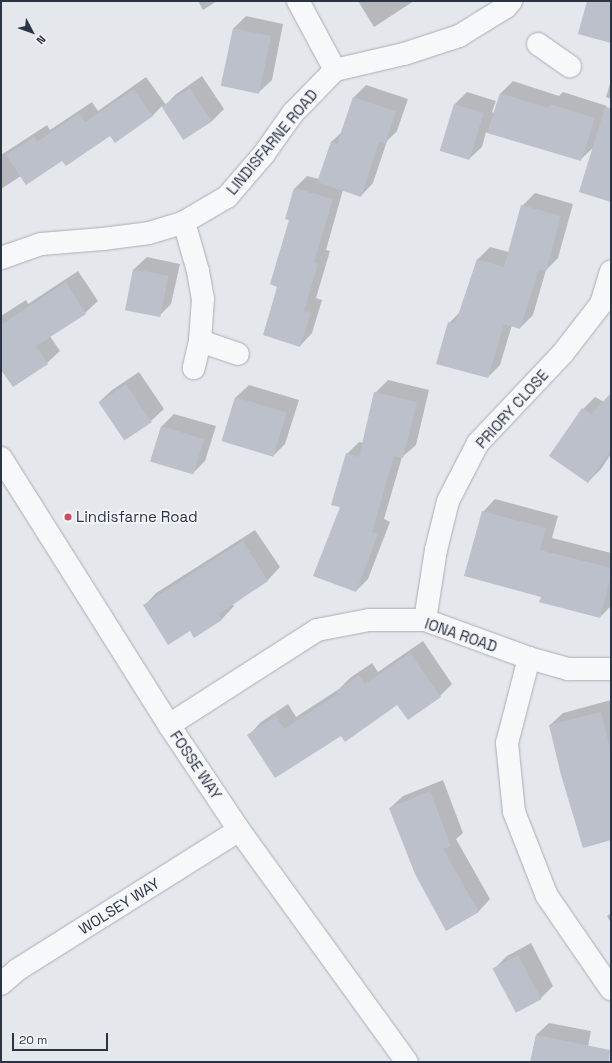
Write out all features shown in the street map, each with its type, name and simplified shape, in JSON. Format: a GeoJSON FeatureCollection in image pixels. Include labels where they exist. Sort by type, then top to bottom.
{"type":"FeatureCollection","features":[{"type":"Feature","properties":{"kind":"street"},"geometry":{"type":"LineString","coordinates":[[298,1],[335,70],[404,54],[459,36],[506,7],[511,1]]}},
{"type":"Feature","properties":{"kind":"street"},"geometry":{"type":"LineString","coordinates":[[538,44],[570,66]]}},
{"type":"Feature","properties":{"kind":"street","name":"LINDISFARNE ROAD"},"geometry":{"type":"LineString","coordinates":[[1,258],[41,244],[103,239],[149,233],[184,222],[227,197],[264,154],[293,112],[335,70]]}},
{"type":"Feature","properties":{"kind":"street"},"geometry":{"type":"LineString","coordinates":[[184,222],[198,271],[203,299],[200,341],[194,368]]}},
{"type":"Feature","properties":{"kind":"street","name":"PRIORY CLOSE"},"geometry":{"type":"LineString","coordinates":[[425,620],[436,550],[448,501],[478,443],[606,306],[611,272]]}},
{"type":"Feature","properties":{"kind":"street"},"geometry":{"type":"LineString","coordinates":[[200,341],[238,354]]}},
{"type":"Feature","properties":{"kind":"street","name":"FOSSE WAY"},"geometry":{"type":"LineString","coordinates":[[1,458],[169,725],[239,830],[407,1062]]}},
{"type":"Feature","properties":{"kind":"street","name":"IONA ROAD"},"geometry":{"type":"LineString","coordinates":[[169,725],[316,630],[369,620],[425,620],[529,658],[568,669],[611,669]]}},
{"type":"Feature","properties":{"kind":"street"},"geometry":{"type":"LineString","coordinates":[[529,658],[507,743],[514,812],[547,896],[611,989]]}},
{"type":"Feature","properties":{"kind":"street","name":"WOLSEY WAY"},"geometry":{"type":"LineString","coordinates":[[1,984],[17,970],[239,830]]}},
{"type":"Feature","properties":{"kind":"building"},"geometry":{"type":"Polygon","coordinates":[[[587,1],[611,1],[611,43],[578,34],[587,1]]]}},
{"type":"Feature","properties":{"kind":"building"},"geometry":{"type":"Polygon","coordinates":[[[233,28],[271,36],[259,94],[221,86],[233,28]]]}},
{"type":"Feature","properties":{"kind":"building"},"geometry":{"type":"Polygon","coordinates":[[[190,88],[212,122],[183,140],[161,107],[190,88]]]}},
{"type":"Feature","properties":{"kind":"building"},"geometry":{"type":"Polygon","coordinates":[[[134,89],[153,116],[115,143],[110,136],[66,166],[62,161],[26,185],[6,155],[34,137],[37,142],[79,113],[85,122],[134,89]]]}},
{"type":"Feature","properties":{"kind":"building"},"geometry":{"type":"Polygon","coordinates":[[[500,93],[548,108],[550,104],[595,118],[581,161],[487,133],[500,93]]]}},
{"type":"Feature","properties":{"kind":"building"},"geometry":{"type":"Polygon","coordinates":[[[353,97],[396,111],[385,144],[379,142],[361,197],[317,182],[331,142],[337,144],[353,97]]]}},
{"type":"Feature","properties":{"kind":"building"},"geometry":{"type":"Polygon","coordinates":[[[454,104],[484,113],[469,160],[440,151],[454,104]]]}},
{"type":"Feature","properties":{"kind":"building"},"geometry":{"type":"Polygon","coordinates":[[[605,107],[611,108],[611,202],[579,192],[605,107]]]}},
{"type":"Feature","properties":{"kind":"building"},"geometry":{"type":"Polygon","coordinates":[[[294,188],[333,199],[314,262],[318,264],[304,311],[311,313],[300,347],[263,335],[277,287],[270,284],[289,220],[285,219],[294,188]]]}},
{"type":"Feature","properties":{"kind":"building"},"geometry":{"type":"Polygon","coordinates":[[[521,205],[561,216],[546,271],[539,269],[520,329],[504,324],[488,378],[436,364],[448,322],[455,324],[477,259],[504,267],[521,205]]]}},
{"type":"Feature","properties":{"kind":"building"},"geometry":{"type":"Polygon","coordinates":[[[133,269],[168,276],[160,317],[125,310],[133,269]]]}},
{"type":"Feature","properties":{"kind":"building"},"geometry":{"type":"Polygon","coordinates":[[[66,282],[86,314],[36,346],[48,364],[13,387],[1,370],[1,325],[66,282]]]}},
{"type":"Feature","properties":{"kind":"building"},"geometry":{"type":"Polygon","coordinates":[[[126,384],[152,422],[124,441],[99,402],[126,384]]]}},
{"type":"Feature","properties":{"kind":"building"},"geometry":{"type":"Polygon","coordinates":[[[374,392],[417,402],[403,458],[394,456],[372,532],[378,534],[356,592],[313,576],[340,507],[331,505],[346,453],[359,457],[374,392]]]}},
{"type":"Feature","properties":{"kind":"building"},"geometry":{"type":"Polygon","coordinates":[[[611,393],[611,450],[588,483],[549,456],[582,408],[591,414],[611,393]]]}},
{"type":"Feature","properties":{"kind":"building"},"geometry":{"type":"Polygon","coordinates":[[[235,397],[287,413],[273,457],[222,441],[235,397]]]}},
{"type":"Feature","properties":{"kind":"building"},"geometry":{"type":"Polygon","coordinates":[[[161,426],[204,439],[193,475],[150,461],[161,426]]]}},
{"type":"Feature","properties":{"kind":"building"},"geometry":{"type":"Polygon","coordinates":[[[482,511],[546,528],[540,550],[611,568],[611,576],[600,618],[539,602],[541,597],[464,576],[482,511]]]}},
{"type":"Feature","properties":{"kind":"building"},"geometry":{"type":"Polygon","coordinates":[[[243,541],[268,581],[219,614],[222,620],[194,638],[190,631],[168,645],[143,605],[243,541]]]}},
{"type":"Feature","properties":{"kind":"building"},"geometry":{"type":"Polygon","coordinates":[[[410,653],[441,697],[408,720],[397,705],[345,742],[341,736],[275,778],[247,735],[276,716],[284,729],[339,693],[337,691],[359,675],[365,684],[410,653]]]}},
{"type":"Feature","properties":{"kind":"building"},"geometry":{"type":"Polygon","coordinates":[[[601,712],[611,752],[611,840],[583,848],[561,775],[549,725],[601,712]]]}},
{"type":"Feature","properties":{"kind":"building"},"geometry":{"type":"Polygon","coordinates":[[[430,791],[451,846],[443,849],[479,912],[446,931],[415,874],[389,808],[430,791]]]}},
{"type":"Feature","properties":{"kind":"building"},"geometry":{"type":"Polygon","coordinates":[[[518,955],[541,999],[516,1013],[492,969],[518,955]]]}},
{"type":"Feature","properties":{"kind":"building"},"geometry":{"type":"Polygon","coordinates":[[[536,1035],[610,1050],[609,1062],[530,1062],[536,1035]]]}},
{"type":"Feature","properties":{"kind":"place","name":"Lindisfarne Road"},"geometry":{"type":"Point","coordinates":[68,517]}}]}
